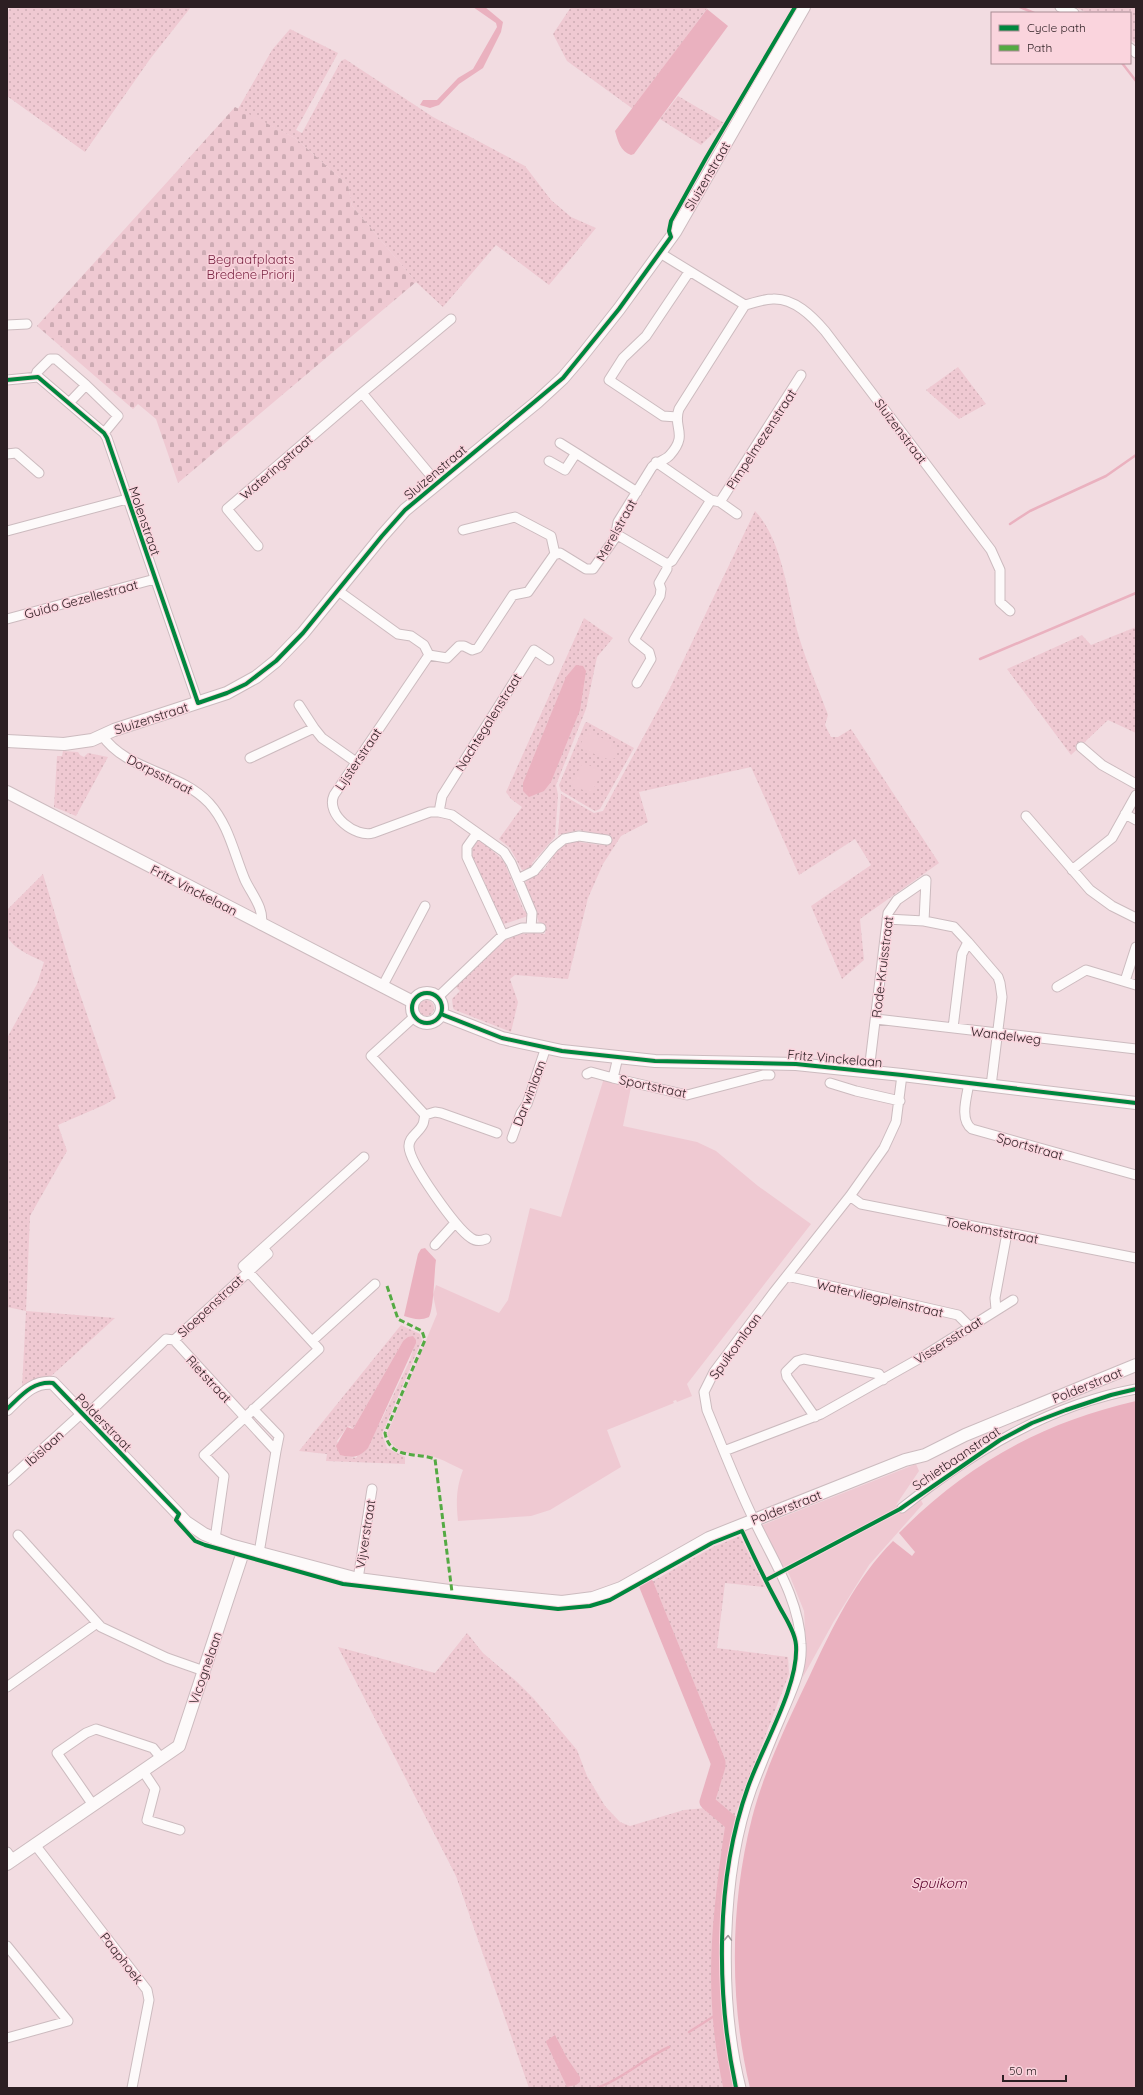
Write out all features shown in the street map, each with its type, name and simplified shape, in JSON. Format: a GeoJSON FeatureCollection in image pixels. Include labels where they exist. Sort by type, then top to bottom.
{"type":"FeatureCollection","features":[{"type":"Feature","properties":{"kind":"street","name":"Sluizenstraat"},"geometry":{"type":"LineString","coordinates":[[102,735],[227,693],[264,671],[303,633],[394,522],[437,483],[538,402],[563,378],[619,309],[675,232],[804,7]]}},
{"type":"Feature","properties":{"kind":"street"},"geometry":{"type":"LineString","coordinates":[[1060,7],[1072,12]]}},
{"type":"Feature","properties":{"kind":"street"},"geometry":{"type":"LineString","coordinates":[[660,254],[745,305],[682,404],[677,417],[663,416],[609,380],[623,358],[646,336],[689,272]]}},
{"type":"Feature","properties":{"kind":"street","name":"Sluizenstraat"},"geometry":{"type":"LineString","coordinates":[[745,305],[774,299],[784,301],[806,311],[825,331],[992,550],[1000,570],[1000,602],[1010,611]]}},
{"type":"Feature","properties":{"kind":"street","name":"Wateringstraat"},"geometry":{"type":"LineString","coordinates":[[258,546],[227,509],[451,319]]}},
{"type":"Feature","properties":{"kind":"street"},"geometry":{"type":"LineString","coordinates":[[7,325],[26,324]]}},
{"type":"Feature","properties":{"kind":"street"},"geometry":{"type":"LineString","coordinates":[[7,380],[38,377],[36,372],[52,358],[86,385],[118,416],[104,433]]}},
{"type":"Feature","properties":{"kind":"street","name":"Pimpelmezenstraat"},"geometry":{"type":"LineString","coordinates":[[637,683],[651,658],[649,652],[634,640],[660,596],[659,583],[667,569],[667,564],[672,561],[715,501],[801,375]]}},
{"type":"Feature","properties":{"kind":"street","name":"Molenstraat"},"geometry":{"type":"LineString","coordinates":[[38,377],[104,433],[198,703]]}},
{"type":"Feature","properties":{"kind":"street"},"geometry":{"type":"LineString","coordinates":[[69,403],[86,385]]}},
{"type":"Feature","properties":{"kind":"street"},"geometry":{"type":"LineString","coordinates":[[362,393],[437,483]]}},
{"type":"Feature","properties":{"kind":"street","name":"Merelstraat"},"geometry":{"type":"LineString","coordinates":[[555,554],[563,555],[586,569],[591,570],[597,565],[616,534],[618,522],[656,462],[668,457],[680,440],[681,435],[677,417]]}},
{"type":"Feature","properties":{"kind":"street"},"geometry":{"type":"LineString","coordinates":[[560,443],[637,492]]}},
{"type":"Feature","properties":{"kind":"street"},"geometry":{"type":"LineString","coordinates":[[7,454],[16,453],[38,473]]}},
{"type":"Feature","properties":{"kind":"street"},"geometry":{"type":"LineString","coordinates":[[549,461],[565,470],[576,453]]}},
{"type":"Feature","properties":{"kind":"street"},"geometry":{"type":"LineString","coordinates":[[656,462],[737,514]]}},
{"type":"Feature","properties":{"kind":"street"},"geometry":{"type":"LineString","coordinates":[[7,531],[127,498]]}},
{"type":"Feature","properties":{"kind":"street"},"geometry":{"type":"LineString","coordinates":[[337,590],[398,634],[409,635],[422,644],[429,655],[447,658],[459,646],[464,646],[472,650],[478,648],[513,595],[528,592],[552,556],[555,554],[551,536],[520,518],[510,514],[463,530]]}},
{"type":"Feature","properties":{"kind":"street"},"geometry":{"type":"LineString","coordinates":[[616,534],[667,564]]}},
{"type":"Feature","properties":{"kind":"street","name":"Guido Gezellestraat"},"geometry":{"type":"LineString","coordinates":[[7,619],[155,579]]}},
{"type":"Feature","properties":{"kind":"street","name":"Nachtegalenstraat"},"geometry":{"type":"LineString","coordinates":[[440,812],[442,796],[534,650],[549,660]]}},
{"type":"Feature","properties":{"kind":"street","name":"Lijsterstraat"},"geometry":{"type":"LineString","coordinates":[[429,655],[334,794],[331,804],[336,817],[359,832],[371,834],[427,813],[440,812]]}},
{"type":"Feature","properties":{"kind":"street"},"geometry":{"type":"LineString","coordinates":[[299,706],[322,738],[356,762]]}},
{"type":"Feature","properties":{"kind":"street"},"geometry":{"type":"LineString","coordinates":[[250,758],[314,728]]}},
{"type":"Feature","properties":{"kind":"street"},"geometry":{"type":"LineString","coordinates":[[7,741],[75,744],[92,740],[102,735]]}},
{"type":"Feature","properties":{"kind":"street","name":"Dorpsstraat"},"geometry":{"type":"LineString","coordinates":[[102,735],[117,752],[179,781],[193,789],[209,804],[225,826],[246,881],[263,914],[262,925]]}},
{"type":"Feature","properties":{"kind":"street"},"geometry":{"type":"LineString","coordinates":[[1081,747],[1102,765],[1136,784]]}},
{"type":"Feature","properties":{"kind":"street","name":"Fritz Vinckelaan"},"geometry":{"type":"LineString","coordinates":[[7,792],[413,1002]]}},
{"type":"Feature","properties":{"kind":"street"},"geometry":{"type":"LineString","coordinates":[[1072,870],[1112,838],[1136,795]]}},
{"type":"Feature","properties":{"kind":"street"},"geometry":{"type":"LineString","coordinates":[[440,812],[452,815],[504,852],[510,861],[532,913],[531,928]]}},
{"type":"Feature","properties":{"kind":"street"},"geometry":{"type":"LineString","coordinates":[[1125,814],[1136,820]]}},
{"type":"Feature","properties":{"kind":"street"},"geometry":{"type":"LineString","coordinates":[[1026,816],[1090,890],[1112,906],[1136,918]]}},
{"type":"Feature","properties":{"kind":"street"},"geometry":{"type":"LineString","coordinates":[[477,833],[467,847],[467,857],[503,935]]}},
{"type":"Feature","properties":{"kind":"street"},"geometry":{"type":"LineString","coordinates":[[518,879],[536,870],[554,847],[564,839],[579,836],[607,840]]}},
{"type":"Feature","properties":{"kind":"street","name":"Rode-Kruisstraat"},"geometry":{"type":"LineString","coordinates":[[869,1071],[889,910],[897,900],[926,880],[924,921]]}},
{"type":"Feature","properties":{"kind":"street"},"geometry":{"type":"LineString","coordinates":[[382,987],[425,906]]}},
{"type":"Feature","properties":{"kind":"street"},"geometry":{"type":"LineString","coordinates":[[887,919],[924,921],[954,927],[998,977],[1002,997],[991,1086]]}},
{"type":"Feature","properties":{"kind":"street"},"geometry":{"type":"LineString","coordinates":[[437,998],[503,935],[515,930],[541,928]]}},
{"type":"Feature","properties":{"kind":"street"},"geometry":{"type":"LineString","coordinates":[[953,1028],[962,954],[968,942]]}},
{"type":"Feature","properties":{"kind":"street"},"geometry":{"type":"LineString","coordinates":[[1125,981],[1136,947]]}},
{"type":"Feature","properties":{"kind":"street"},"geometry":{"type":"LineString","coordinates":[[1057,987],[1086,970],[1136,984]]}},
{"type":"Feature","properties":{"kind":"street"},"geometry":{"type":"LineString","coordinates":[[424,993],[432,994],[437,998],[442,1006],[441,1014],[436,1021],[428,1024],[420,1022],[414,1017],[411,1010],[413,1002],[417,996],[424,993]]}},
{"type":"Feature","properties":{"kind":"street","name":"Fritz Vinckelaan"},"geometry":{"type":"LineString","coordinates":[[441,1014],[502,1038],[546,1047],[618,1058],[694,1063],[765,1071],[869,1071],[1136,1103]]}},
{"type":"Feature","properties":{"kind":"street"},"geometry":{"type":"LineString","coordinates":[[414,1017],[371,1056],[425,1115]]}},
{"type":"Feature","properties":{"kind":"street","name":"Wandelweg"},"geometry":{"type":"LineString","coordinates":[[876,1019],[1136,1049]]}},
{"type":"Feature","properties":{"kind":"street","name":"Darwinlaan"},"geometry":{"type":"LineString","coordinates":[[512,1138],[521,1113],[528,1104],[546,1047]]}},
{"type":"Feature","properties":{"kind":"street","name":"Sportstraat"},"geometry":{"type":"LineString","coordinates":[[613,1078],[618,1058]]}},
{"type":"Feature","properties":{"kind":"street","name":"Sportstraat"},"geometry":{"type":"LineString","coordinates":[[587,1074],[591,1072],[687,1096],[765,1071]]}},
{"type":"Feature","properties":{"kind":"street","name":"Spuikomlaan"},"geometry":{"type":"LineString","coordinates":[[741,2088],[732,2048],[728,1985],[728,1924],[734,1859],[751,1790],[795,1685],[800,1659],[801,1640],[797,1615],[790,1594],[753,1519],[724,1451],[705,1404],[705,1387],[714,1372],[850,1196],[890,1136],[896,1122],[900,1101],[902,1075]]}},
{"type":"Feature","properties":{"kind":"street"},"geometry":{"type":"LineString","coordinates":[[830,1082],[856,1091],[900,1101]]}},
{"type":"Feature","properties":{"kind":"street","name":"Sportstraat"},"geometry":{"type":"LineString","coordinates":[[969,1083],[965,1118],[967,1124],[972,1129],[1136,1175]]}},
{"type":"Feature","properties":{"kind":"street"},"geometry":{"type":"LineString","coordinates":[[486,1240],[472,1239],[455,1223],[424,1178],[409,1148],[410,1140],[423,1125],[425,1115],[430,1112],[441,1113],[497,1133]]}},
{"type":"Feature","properties":{"kind":"street","name":"Sloepenstraat"},"geometry":{"type":"LineString","coordinates":[[81,1414],[94,1408],[166,1339],[174,1340],[248,1272],[243,1266],[364,1157]]}},
{"type":"Feature","properties":{"kind":"street","name":"Toekomststraat"},"geometry":{"type":"LineString","coordinates":[[850,1196],[862,1204],[1136,1258]]}},
{"type":"Feature","properties":{"kind":"street"},"geometry":{"type":"LineString","coordinates":[[435,1245],[455,1223]]}},
{"type":"Feature","properties":{"kind":"street"},"geometry":{"type":"LineString","coordinates":[[996,1309],[995,1298],[1007,1233]]}},
{"type":"Feature","properties":{"kind":"street"},"geometry":{"type":"LineString","coordinates":[[215,1539],[224,1476],[204,1455],[320,1349],[248,1272]]}},
{"type":"Feature","properties":{"kind":"street","name":"Watervliegpleinstraat"},"geometry":{"type":"LineString","coordinates":[[787,1276],[958,1315],[969,1326]]}},
{"type":"Feature","properties":{"kind":"street"},"geometry":{"type":"LineString","coordinates":[[312,1341],[375,1284]]}},
{"type":"Feature","properties":{"kind":"street","name":"Vissersstraat"},"geometry":{"type":"LineString","coordinates":[[724,1451],[815,1417],[883,1380],[1012,1300]]}},
{"type":"Feature","properties":{"kind":"street","name":"Rietstraat"},"geometry":{"type":"LineString","coordinates":[[174,1340],[276,1451]]}},
{"type":"Feature","properties":{"kind":"street"},"geometry":{"type":"LineString","coordinates":[[815,1417],[787,1377],[786,1372],[797,1361],[804,1359],[879,1374],[883,1380]]}},
{"type":"Feature","properties":{"kind":"street","name":"Polderstraat"},"geometry":{"type":"LineString","coordinates":[[7,1409],[32,1386],[47,1382],[53,1383],[81,1414],[186,1522],[215,1539],[244,1549],[358,1579],[457,1592],[562,1602],[593,1598],[621,1588],[709,1538],[753,1519],[905,1460],[924,1455],[965,1435],[1136,1365]]}},
{"type":"Feature","properties":{"kind":"street","name":"Schietbaanstraat"},"geometry":{"type":"LineString","coordinates":[[902,1508],[969,1459],[1032,1423],[1111,1395],[1136,1390]]}},
{"type":"Feature","properties":{"kind":"street"},"geometry":{"type":"LineString","coordinates":[[253,1409],[279,1436],[259,1553]]}},
{"type":"Feature","properties":{"kind":"street","name":"Ibislaan"},"geometry":{"type":"LineString","coordinates":[[7,1482],[81,1414]]}},
{"type":"Feature","properties":{"kind":"street","name":"Vijverstraat"},"geometry":{"type":"LineString","coordinates":[[358,1579],[372,1489]]}},
{"type":"Feature","properties":{"kind":"street"},"geometry":{"type":"LineString","coordinates":[[18,1535],[97,1623],[137,1646],[204,1671]]}},
{"type":"Feature","properties":{"kind":"street","name":"Vicognelaan"},"geometry":{"type":"LineString","coordinates":[[9,1859],[36,1846],[179,1746],[244,1549]]}},
{"type":"Feature","properties":{"kind":"street"},"geometry":{"type":"LineString","coordinates":[[7,1688],[97,1623]]}},
{"type":"Feature","properties":{"kind":"street"},"geometry":{"type":"LineString","coordinates":[[93,1805],[57,1754],[86,1733],[96,1729],[153,1748],[161,1758]]}},
{"type":"Feature","properties":{"kind":"street"},"geometry":{"type":"LineString","coordinates":[[143,1771],[155,1788],[147,1820],[180,1830]]}},
{"type":"Feature","properties":{"kind":"street","name":"Paaphoek"},"geometry":{"type":"LineString","coordinates":[[36,1846],[148,1990],[149,2000],[132,2088]]}},
{"type":"Feature","properties":{"kind":"street"},"geometry":{"type":"LineString","coordinates":[[7,1946],[68,2021],[7,2038]]}},
{"type":"Feature","properties":{"kind":"green space"},"geometry":{"type":"Polygon","coordinates":[[[10,7],[191,7],[150,59],[85,152],[7,96],[7,14],[10,7]]]}},
{"type":"Feature","properties":{"kind":"green space"},"geometry":{"type":"Polygon","coordinates":[[[571,7],[708,7],[633,109],[567,61],[553,34],[571,7]]]}},
{"type":"Feature","properties":{"kind":"green space"},"geometry":{"type":"Polygon","coordinates":[[[1074,7],[1136,7],[1136,44],[1131,40],[1131,12],[1086,12],[1074,7]]]}},
{"type":"Feature","properties":{"kind":"green space"},"geometry":{"type":"Polygon","coordinates":[[[290,29],[338,53],[296,130],[302,133],[341,61],[345,59],[433,117],[525,166],[551,200],[571,217],[596,228],[549,285],[496,245],[443,307],[416,282],[352,206],[348,185],[295,138],[238,109],[272,50],[290,29]]]}},
{"type":"Feature","properties":{"kind":"green space"},"geometry":{"type":"Polygon","coordinates":[[[678,96],[724,123],[701,145],[660,119],[678,96]]]}},
{"type":"Feature","properties":{"kind":"green space","name":"Begraafplaats Bredene Priorij"},"geometry":{"type":"Polygon","coordinates":[[[235,107],[295,138],[348,185],[352,206],[416,282],[178,483],[156,419],[138,404],[133,409],[37,326],[235,107]]]}},
{"type":"Feature","properties":{"kind":"green space"},"geometry":{"type":"Polygon","coordinates":[[[958,367],[986,404],[959,419],[926,390],[958,367]]]}},
{"type":"Feature","properties":{"kind":"green space"},"geometry":{"type":"Polygon","coordinates":[[[755,511],[764,523],[778,554],[799,637],[828,715],[825,725],[831,737],[838,737],[851,729],[939,863],[860,919],[864,960],[842,979],[811,906],[871,865],[855,839],[799,875],[751,767],[639,792],[648,822],[621,836],[603,864],[588,898],[568,979],[515,975],[510,979],[518,1002],[511,1032],[455,1010],[453,1008],[452,999],[460,991],[456,987],[494,947],[516,935],[530,933],[545,934],[546,926],[539,922],[524,885],[528,878],[545,868],[561,845],[572,840],[579,840],[579,842],[600,845],[601,842],[608,843],[609,836],[579,830],[558,835],[561,794],[594,813],[603,811],[670,688],[755,511]]]}},
{"type":"Feature","properties":{"kind":"green space"},"geometry":{"type":"Polygon","coordinates":[[[584,618],[613,638],[597,657],[586,709],[556,785],[558,795],[555,837],[532,863],[534,866],[530,869],[522,870],[510,848],[499,839],[522,807],[511,799],[506,792],[584,618]]]}},
{"type":"Feature","properties":{"kind":"green space"},"geometry":{"type":"Polygon","coordinates":[[[1136,627],[1136,733],[1108,720],[1071,755],[1007,669],[1082,635],[1091,645],[1136,627]]]}},
{"type":"Feature","properties":{"kind":"green space"},"geometry":{"type":"Polygon","coordinates":[[[587,722],[634,748],[600,809],[595,811],[561,791],[559,785],[585,723],[587,722]]]}},
{"type":"Feature","properties":{"kind":"green space"},"geometry":{"type":"Polygon","coordinates":[[[590,731],[616,746],[618,750],[615,758],[610,760],[579,748],[585,734],[590,731]]]}},
{"type":"Feature","properties":{"kind":"green space"},"geometry":{"type":"Polygon","coordinates":[[[63,751],[78,752],[84,757],[88,753],[108,757],[76,816],[54,807],[57,756],[62,756],[63,751]]]}},
{"type":"Feature","properties":{"kind":"green space"},"geometry":{"type":"Polygon","coordinates":[[[583,762],[602,772],[591,794],[571,784],[583,762]]]}},
{"type":"Feature","properties":{"kind":"green space"},"geometry":{"type":"Polygon","coordinates":[[[480,840],[504,861],[524,911],[527,910],[528,916],[501,925],[483,878],[480,878],[471,858],[470,849],[475,841],[480,840]]]}},
{"type":"Feature","properties":{"kind":"green space"},"geometry":{"type":"Polygon","coordinates":[[[43,874],[74,977],[116,1098],[104,1105],[58,1125],[67,1151],[30,1216],[26,1311],[7,1307],[7,1038],[37,984],[44,962],[23,952],[13,944],[7,935],[6,922],[7,910],[43,874]]]}},
{"type":"Feature","properties":{"kind":"green space"},"geometry":{"type":"Polygon","coordinates":[[[423,1000],[429,1000],[434,1005],[432,1014],[429,1016],[423,1016],[418,1011],[418,1005],[423,1000]]]}},
{"type":"Feature","properties":{"kind":"green space"},"geometry":{"type":"Polygon","coordinates":[[[604,1078],[631,1087],[623,1126],[697,1142],[716,1151],[758,1186],[811,1224],[687,1384],[692,1396],[677,1402],[676,1400],[673,1401],[674,1403],[607,1430],[621,1467],[550,1510],[531,1516],[458,1521],[457,1496],[463,1470],[437,1458],[402,1451],[396,1448],[387,1434],[437,1314],[433,1295],[436,1285],[499,1313],[508,1300],[530,1208],[561,1217],[604,1078]]]}},
{"type":"Feature","properties":{"kind":"green space"},"geometry":{"type":"Polygon","coordinates":[[[26,1311],[115,1318],[49,1378],[43,1377],[22,1387],[26,1311]]]}},
{"type":"Feature","properties":{"kind":"green space"},"geometry":{"type":"Polygon","coordinates":[[[401,1325],[420,1334],[422,1340],[382,1434],[387,1448],[405,1457],[405,1464],[326,1461],[327,1454],[299,1451],[401,1325]],[[416,1340],[403,1341],[353,1429],[350,1426],[347,1427],[337,1441],[340,1455],[356,1458],[381,1421],[410,1360],[416,1340]]]}},
{"type":"Feature","properties":{"kind":"green space"},"geometry":{"type":"Polygon","coordinates":[[[916,1464],[919,1471],[896,1505],[903,1503],[917,1492],[923,1504],[869,1565],[834,1621],[803,1677],[806,1648],[804,1611],[789,1574],[777,1558],[760,1526],[916,1464]]]}},
{"type":"Feature","properties":{"kind":"green space"},"geometry":{"type":"Polygon","coordinates":[[[740,1536],[765,1587],[725,1583],[717,1648],[788,1657],[789,1674],[733,1820],[708,1802],[720,1769],[720,1762],[648,1584],[713,1547],[740,1536]]]}},
{"type":"Feature","properties":{"kind":"green space"},"geometry":{"type":"Polygon","coordinates":[[[467,1633],[483,1653],[516,1681],[534,1699],[577,1750],[587,1776],[605,1806],[620,1822],[630,1826],[684,1810],[705,1808],[729,1827],[717,1924],[714,1991],[718,2057],[724,2088],[529,2088],[456,1876],[338,1647],[435,1673],[467,1633]]]}},
{"type":"Feature","properties":{"kind":"water"},"geometry":{"type":"Polygon","coordinates":[[[473,7],[485,7],[503,22],[501,32],[483,68],[459,84],[439,105],[430,108],[420,105],[423,100],[437,100],[458,78],[473,69],[497,27],[496,23],[473,7]]]}},
{"type":"Feature","properties":{"kind":"water"},"geometry":{"type":"Polygon","coordinates":[[[707,9],[728,26],[634,154],[631,155],[627,153],[620,145],[615,131],[707,9]]]}},
{"type":"Feature","properties":{"kind":"water"},"geometry":{"type":"Polygon","coordinates":[[[576,665],[583,666],[586,671],[580,710],[551,782],[544,791],[529,797],[523,791],[523,783],[566,677],[576,665]]]}},
{"type":"Feature","properties":{"kind":"water"},"geometry":{"type":"Polygon","coordinates":[[[425,1248],[436,1260],[433,1298],[429,1317],[417,1319],[404,1316],[418,1254],[421,1249],[425,1248]]]}},
{"type":"Feature","properties":{"kind":"water"},"geometry":{"type":"Polygon","coordinates":[[[413,1336],[416,1343],[368,1448],[362,1454],[355,1456],[348,1457],[340,1455],[336,1446],[347,1427],[353,1429],[403,1341],[408,1337],[413,1336]]]}},
{"type":"Feature","properties":{"kind":"water","name":"Spuikom"},"geometry":{"type":"Polygon","coordinates":[[[1136,1401],[1136,2088],[750,2088],[738,2021],[735,1953],[739,1884],[745,1851],[757,1799],[770,1763],[818,1657],[846,1604],[856,1587],[880,1555],[893,1541],[912,1556],[915,1552],[899,1533],[951,1486],[1007,1449],[1037,1434],[1068,1421],[1101,1410],[1136,1401]]]}},
{"type":"Feature","properties":{"kind":"water"},"geometry":{"type":"Polygon","coordinates":[[[555,2035],[567,2058],[580,2077],[580,2082],[576,2085],[567,2087],[546,2042],[555,2035]]]}},
{"type":"Feature","properties":{"kind":"waterway"},"geometry":{"type":"LineString","coordinates":[[1020,7],[1032,12]]}},
{"type":"Feature","properties":{"kind":"waterway"},"geometry":{"type":"LineString","coordinates":[[1123,64],[1136,81]]}},
{"type":"Feature","properties":{"kind":"waterway"},"geometry":{"type":"LineString","coordinates":[[1010,524],[1030,511],[1106,476],[1136,455]]}},
{"type":"Feature","properties":{"kind":"waterway"},"geometry":{"type":"LineString","coordinates":[[980,659],[1136,593]]}},
{"type":"Feature","properties":{"kind":"waterway"},"geometry":{"type":"LineString","coordinates":[[646,1584],[718,1762],[707,1802],[733,1824],[724,1891],[719,1956],[720,2020],[724,2054],[731,2088]]}},
{"type":"Feature","properties":{"kind":"waterway"},"geometry":{"type":"LineString","coordinates":[[689,2032],[719,2013]]}},
{"type":"Feature","properties":{"kind":"waterway"},"geometry":{"type":"LineString","coordinates":[[597,2088],[616,2079],[650,2057],[669,2047]]}},
{"type":"Feature","properties":{"kind":"marked path"},"geometry":{"type":"LineString","coordinates":[[387,1286],[398,1319],[422,1331],[425,1340],[385,1433],[388,1442],[398,1451],[405,1454],[435,1459],[452,1592]]}},
{"type":"Feature","properties":{"kind":"cycle path"},"geometry":{"type":"LineString","coordinates":[[7,380],[38,377],[104,433],[198,703],[227,693],[246,684],[276,661],[303,633],[405,510],[563,378],[619,309],[671,237],[669,231],[671,221],[706,158],[795,7]]}},
{"type":"Feature","properties":{"kind":"cycle path"},"geometry":{"type":"LineString","coordinates":[[427,993],[438,997],[442,1008],[438,1019],[427,1023],[416,1019],[412,1008],[416,997],[427,993]]}},
{"type":"Feature","properties":{"kind":"cycle path"},"geometry":{"type":"LineString","coordinates":[[441,1014],[502,1038],[562,1051],[655,1061],[796,1064],[1136,1103]]}},
{"type":"Feature","properties":{"kind":"cycle path"},"geometry":{"type":"LineString","coordinates":[[7,1409],[27,1390],[39,1384],[53,1383],[179,1514],[176,1520],[195,1541],[343,1584],[558,1609],[590,1606],[610,1600],[712,1543],[742,1531],[791,1629],[796,1645],[792,1679],[786,1697],[748,1787],[737,1822],[729,1860],[724,1898],[722,1976],[729,2052],[736,2088]]}},
{"type":"Feature","properties":{"kind":"cycle path"},"geometry":{"type":"LineString","coordinates":[[766,1580],[900,1509],[1000,1440],[1032,1423],[1111,1395],[1136,1389]]}}]}
